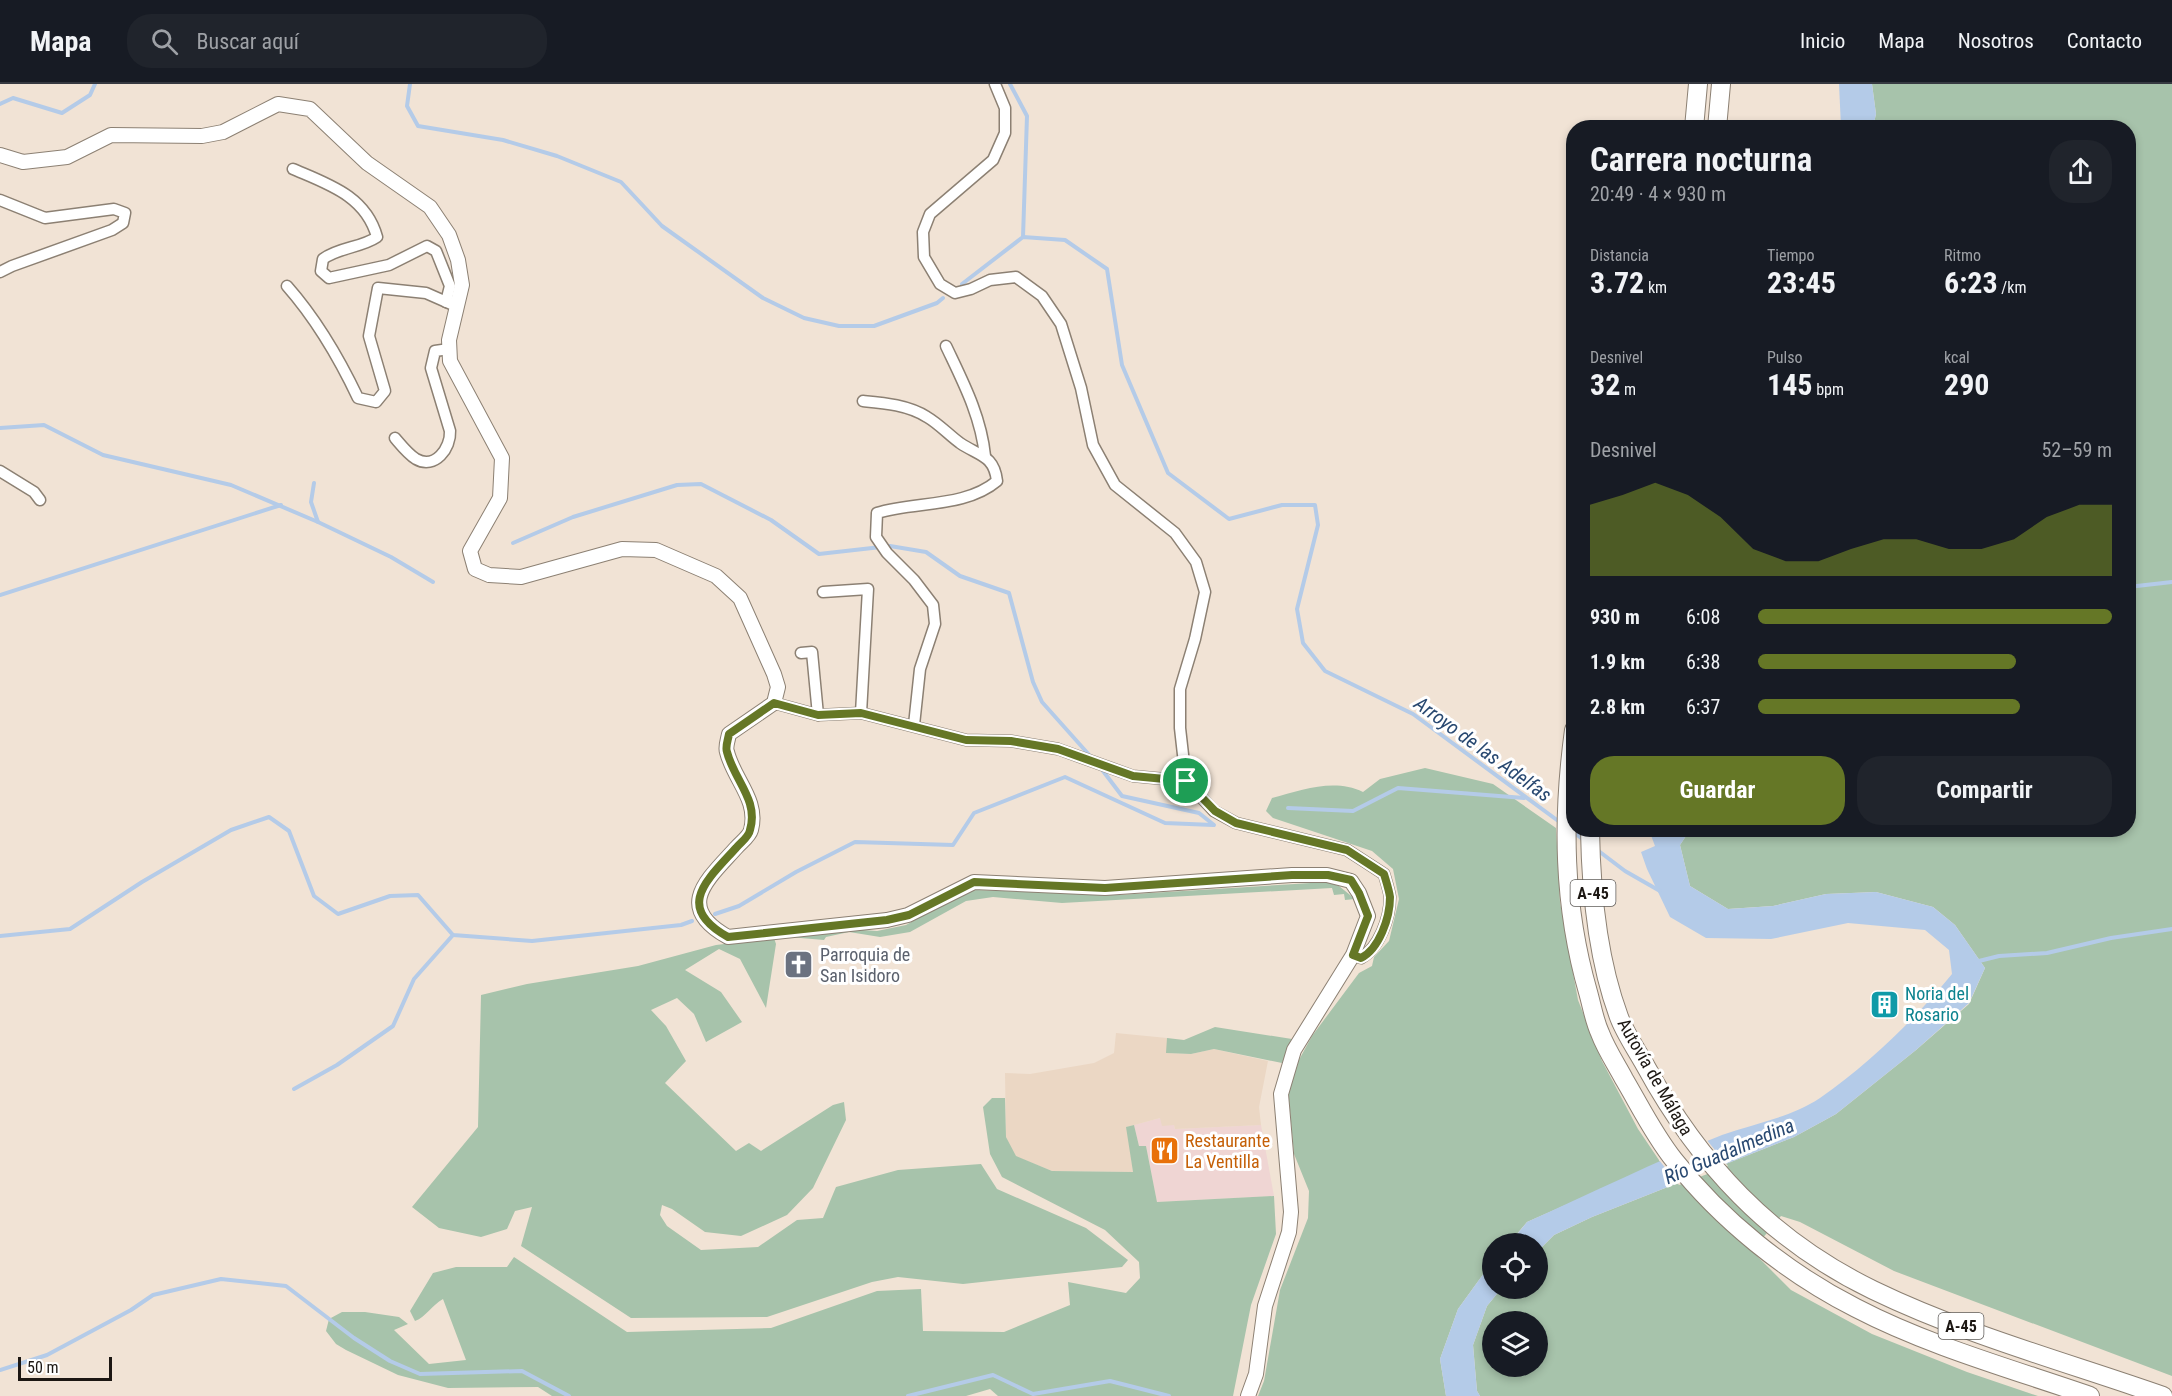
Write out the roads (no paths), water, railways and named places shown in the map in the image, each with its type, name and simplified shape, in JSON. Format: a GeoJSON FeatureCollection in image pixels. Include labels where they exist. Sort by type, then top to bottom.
{"type":"FeatureCollection","features":[{"type":"Feature","properties":{"kind":"highway"},"geometry":{"type":"LineString","coordinates":[[1695,120],[1698,88]]}},
{"type":"Feature","properties":{"kind":"highway"},"geometry":{"type":"LineString","coordinates":[[1718,120],[1721,89]]}},
{"type":"Feature","properties":{"kind":"highway","name":"Autovía de Málaga"},"geometry":{"type":"LineString","coordinates":[[1566,804],[1566,862],[1570,908],[1579,962],[1600,1034],[1646,1118],[1673,1159],[1703,1194],[1758,1244],[1806,1280],[1857,1309],[1920,1336],[2090,1396]]}},
{"type":"Feature","properties":{"kind":"highway","name":"Autovía de Málaga"},"geometry":{"type":"LineString","coordinates":[[1590,837],[1594,903],[1602,956],[1619,1018],[1668,1107],[1695,1146],[1737,1192],[1772,1226],[1825,1264],[1873,1290],[1926,1313],[2163,1396]]}},
{"type":"Feature","properties":{"kind":"street"},"geometry":{"type":"LineString","coordinates":[[995,84],[1005,108],[1005,133],[993,160],[930,214],[923,232],[924,257],[940,284],[955,293],[971,289],[990,280],[1016,277],[1042,296],[1061,324],[1081,388],[1093,445],[1115,485],[1175,533],[1196,562],[1205,592],[1195,639],[1180,689],[1180,728],[1186,781],[1215,811],[1236,823],[1347,850],[1384,874],[1390,897],[1384,928],[1369,954],[1361,958],[1353,955]]}},
{"type":"Feature","properties":{"kind":"street"},"geometry":{"type":"LineString","coordinates":[[0,155],[23,162],[67,157],[111,135],[202,136],[223,132],[278,104],[310,109],[367,163],[430,207],[449,235],[458,260],[462,285],[452,304]]}},
{"type":"Feature","properties":{"kind":"street"},"geometry":{"type":"LineString","coordinates":[[293,168],[343,191],[362,206],[374,224],[378,237],[367,243],[332,253],[324,260],[321,271],[329,278],[389,265],[427,246],[436,251],[450,286],[452,304],[448,340],[450,362],[502,458],[500,498],[470,551],[476,569],[489,575],[521,577],[622,549],[656,549],[716,576],[740,598],[778,687],[774,703],[729,734],[726,751],[754,813],[750,833],[705,882],[699,899],[702,916],[710,927],[728,937],[887,920],[909,915],[974,882],[1105,888],[1292,875],[1328,875],[1351,880],[1368,916],[1353,955],[1294,1050],[1281,1094],[1291,1212],[1288,1232],[1265,1306],[1256,1374],[1248,1396]]}},
{"type":"Feature","properties":{"kind":"street"},"geometry":{"type":"LineString","coordinates":[[0,200],[45,218],[114,209],[125,213],[123,223],[112,230],[0,272]]}},
{"type":"Feature","properties":{"kind":"street"},"geometry":{"type":"LineString","coordinates":[[287,286],[309,311],[340,362],[358,398],[375,402],[385,391],[369,336],[378,288],[426,292],[452,304]]}},
{"type":"Feature","properties":{"kind":"street"},"geometry":{"type":"LineString","coordinates":[[946,346],[975,408],[982,431],[985,456]]}},
{"type":"Feature","properties":{"kind":"street"},"geometry":{"type":"LineString","coordinates":[[395,438],[417,460],[430,462],[440,457],[451,441],[431,369],[435,351],[449,349]]}},
{"type":"Feature","properties":{"kind":"street"},"geometry":{"type":"LineString","coordinates":[[863,401],[892,404],[925,416],[962,444],[985,456],[995,468],[997,481],[985,492],[935,504],[897,507],[877,513],[876,537],[887,553],[914,580],[933,605],[935,624],[920,669],[914,725]]}},
{"type":"Feature","properties":{"kind":"street"},"geometry":{"type":"LineString","coordinates":[[0,471],[34,492],[40,500]]}},
{"type":"Feature","properties":{"kind":"street"},"geometry":{"type":"LineString","coordinates":[[823,592],[868,589],[861,713]]}},
{"type":"Feature","properties":{"kind":"street"},"geometry":{"type":"LineString","coordinates":[[801,653],[813,652],[818,715]]}},
{"type":"Feature","properties":{"kind":"street"},"geometry":{"type":"LineString","coordinates":[[774,703],[818,715],[861,713],[966,740],[1011,741],[1058,749],[1133,776],[1186,781]]}},
{"type":"Feature","properties":{"kind":"water"},"geometry":{"type":"Polygon","coordinates":[[[1839,84],[1872,84],[1876,114],[1875,120],[1841,120],[1839,84]]]}},
{"type":"Feature","properties":{"kind":"water","name":"Río Guadalmedina"},"geometry":{"type":"Polygon","coordinates":[[[1652,837],[1685,837],[1680,845],[1690,886],[1728,909],[1773,906],[1826,894],[1876,892],[1933,907],[1955,925],[1985,968],[1969,1003],[1916,1050],[1836,1114],[1794,1137],[1592,1217],[1554,1235],[1548,1241],[1548,1233],[1518,1233],[1527,1222],[1648,1166],[1722,1135],[1809,1105],[1856,1071],[1890,1040],[1952,974],[1949,950],[1925,930],[1848,923],[1771,939],[1706,938],[1670,917],[1641,852],[1655,846],[1652,837]]]}},
{"type":"Feature","properties":{"kind":"water"},"geometry":{"type":"Polygon","coordinates":[[[1482,1276],[1482,1299],[1493,1299],[1485,1311],[1482,1311],[1482,1320],[1473,1345],[1477,1391],[1480,1396],[1446,1396],[1440,1359],[1458,1309],[1482,1276]]]}},
{"type":"Feature","properties":{"kind":"waterway"},"geometry":{"type":"LineString","coordinates":[[0,104],[13,98],[62,113],[90,95],[95,84]]}},
{"type":"Feature","properties":{"kind":"waterway","name":"Arroyo de las Adelfas"},"geometry":{"type":"LineString","coordinates":[[410,84],[407,106],[418,126],[503,140],[557,156],[621,182],[662,226],[763,298],[804,318],[839,326],[874,326],[937,303],[943,298]]}},
{"type":"Feature","properties":{"kind":"waterway"},"geometry":{"type":"LineString","coordinates":[[1010,84],[1027,116],[1023,237]]}},
{"type":"Feature","properties":{"kind":"waterway","name":"Arroyo de las Adelfas"},"geometry":{"type":"LineString","coordinates":[[962,284],[1023,237],[1065,240],[1107,269],[1122,365],[1168,473],[1229,519],[1282,505],[1315,505],[1318,525],[1297,609],[1303,643],[1325,671],[1413,714],[1561,823]]}},
{"type":"Feature","properties":{"kind":"waterway"},"geometry":{"type":"LineString","coordinates":[[0,428],[44,425],[103,455],[231,485],[318,522],[391,557],[433,582]]}},
{"type":"Feature","properties":{"kind":"waterway"},"geometry":{"type":"LineString","coordinates":[[314,483],[311,502],[318,522]]}},
{"type":"Feature","properties":{"kind":"waterway"},"geometry":{"type":"LineString","coordinates":[[513,543],[573,517],[677,485],[701,484],[771,520],[819,554],[890,546],[926,552],[960,576],[1009,593],[1033,682],[1042,702],[1091,757]]}},
{"type":"Feature","properties":{"kind":"waterway"},"geometry":{"type":"LineString","coordinates":[[0,595],[281,505]]}},
{"type":"Feature","properties":{"kind":"waterway"},"geometry":{"type":"LineString","coordinates":[[2136,586],[2172,582]]}},
{"type":"Feature","properties":{"kind":"waterway"},"geometry":{"type":"LineString","coordinates":[[1100,767],[1122,796],[1199,813],[1214,825]]}},
{"type":"Feature","properties":{"kind":"waterway"},"geometry":{"type":"LineString","coordinates":[[715,914],[739,906],[796,872],[855,842],[953,845],[974,813],[1065,777],[1165,823],[1213,825]]}},
{"type":"Feature","properties":{"kind":"waterway"},"geometry":{"type":"LineString","coordinates":[[1288,808],[1353,811],[1398,788],[1524,798]]}},
{"type":"Feature","properties":{"kind":"waterway"},"geometry":{"type":"LineString","coordinates":[[0,936],[70,929],[142,882],[231,830],[269,817],[289,831],[314,896],[338,914],[390,896],[418,895],[453,935],[532,941],[681,925],[692,921]]}},
{"type":"Feature","properties":{"kind":"waterway","name":"Arroyo de las Adelfas"},"geometry":{"type":"LineString","coordinates":[[1580,837],[1585,841]]}},
{"type":"Feature","properties":{"kind":"waterway","name":"Arroyo de las Adelfas"},"geometry":{"type":"LineString","coordinates":[[1596,849],[1625,871],[1660,891]]}},
{"type":"Feature","properties":{"kind":"waterway"},"geometry":{"type":"LineString","coordinates":[[1975,962],[1999,956],[2047,953],[2111,938],[2172,929]]}},
{"type":"Feature","properties":{"kind":"waterway"},"geometry":{"type":"LineString","coordinates":[[294,1089],[337,1065],[393,1026],[414,979],[453,935]]}},
{"type":"Feature","properties":{"kind":"waterway"},"geometry":{"type":"LineString","coordinates":[[0,1370],[47,1355],[131,1310],[153,1295],[221,1279],[286,1286],[354,1338],[390,1361],[420,1374],[522,1371],[569,1396]]}},
{"type":"Feature","properties":{"kind":"waterway"},"geometry":{"type":"LineString","coordinates":[[908,1396],[993,1375],[1033,1394],[1110,1381],[1169,1396]]}},
{"type":"Feature","properties":{"kind":"place","name":"Parroquia de San Isidoro"},"geometry":{"type":"Point","coordinates":[799,965]}},
{"type":"Feature","properties":{"kind":"place","name":"Noria del Rosario"},"geometry":{"type":"Point","coordinates":[1884,1004]}},
{"type":"Feature","properties":{"kind":"place","name":"Restaurante La Ventilla"},"geometry":{"type":"Point","coordinates":[1164,1151]}}]}
